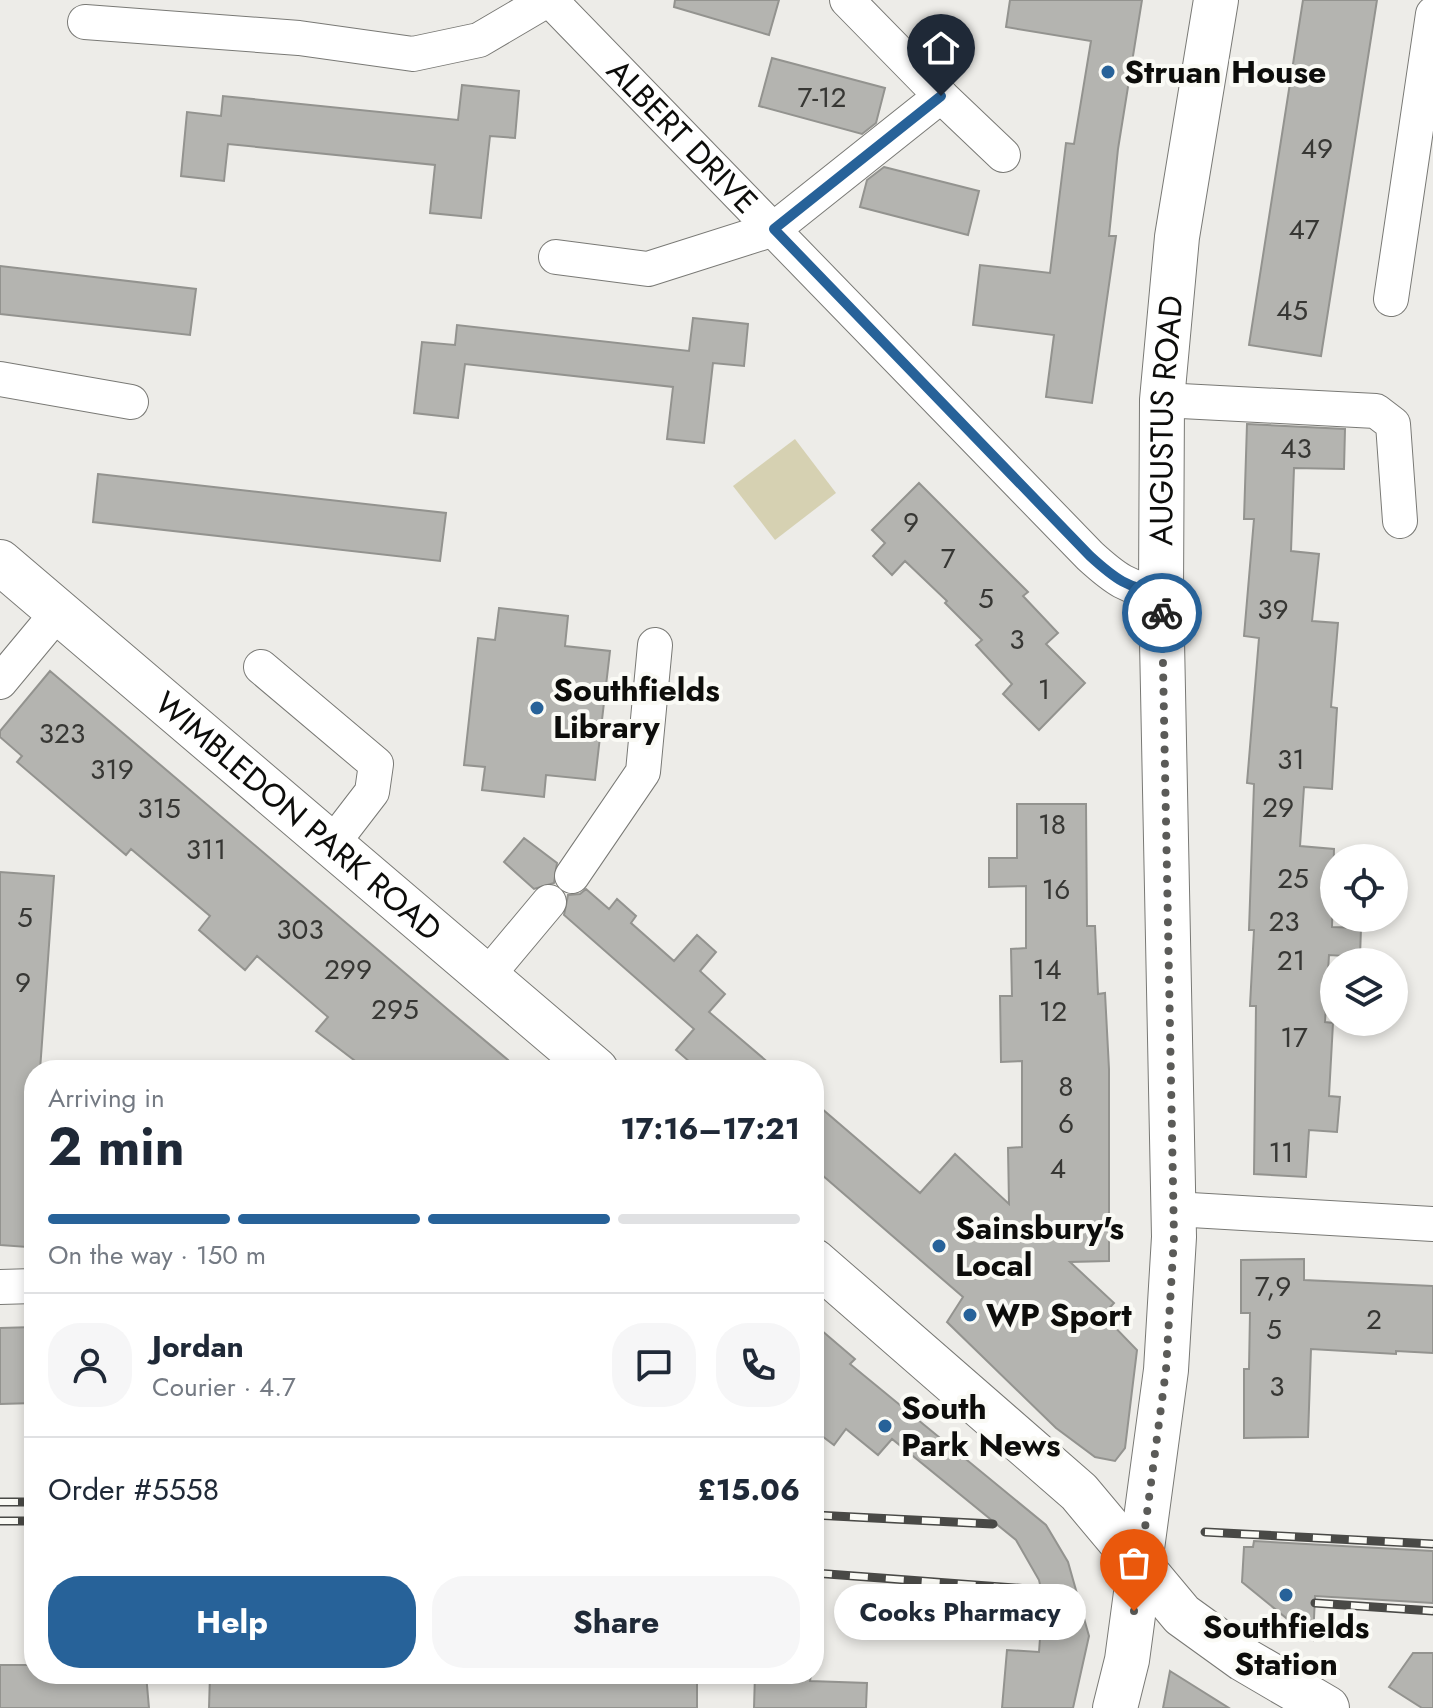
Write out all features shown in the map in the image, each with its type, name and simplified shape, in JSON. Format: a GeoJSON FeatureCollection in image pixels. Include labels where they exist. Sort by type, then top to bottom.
{"type":"FeatureCollection","features":[{"type":"Feature","properties":{"kind":"street"},"geometry":{"type":"LineString","coordinates":[[85,22],[299,38],[413,54],[479,40],[548,0]]}},
{"type":"Feature","properties":{"kind":"street","name":"ALBERT DRIVE"},"geometry":{"type":"LineString","coordinates":[[548,0],[1090,556],[1113,577],[1138,591],[1161,591]]}},
{"type":"Feature","properties":{"kind":"street"},"geometry":{"type":"LineString","coordinates":[[847,0],[1003,155]]}},
{"type":"Feature","properties":{"kind":"street","name":"AUGUSTUS ROAD"},"geometry":{"type":"LineString","coordinates":[[1115,1708],[1127,1660],[1166,1370],[1174,1209],[1161,591],[1162,400],[1177,237],[1216,0]]}},
{"type":"Feature","properties":{"kind":"street"},"geometry":{"type":"LineString","coordinates":[[1391,299],[1433,14]]}},
{"type":"Feature","properties":{"kind":"street"},"geometry":{"type":"LineString","coordinates":[[556,257],[648,269],[774,229],[941,96]]}},
{"type":"Feature","properties":{"kind":"street"},"geometry":{"type":"LineString","coordinates":[[0,379],[131,402]]}},
{"type":"Feature","properties":{"kind":"street"},"geometry":{"type":"LineString","coordinates":[[1162,400],[1376,411],[1393,424],[1400,521]]}},
{"type":"Feature","properties":{"kind":"street","name":"WIMBLEDON PARK ROAD"},"geometry":{"type":"LineString","coordinates":[[0,562],[584,1060]]}},
{"type":"Feature","properties":{"kind":"street"},"geometry":{"type":"LineString","coordinates":[[0,682],[59,611]]}},
{"type":"Feature","properties":{"kind":"street"},"geometry":{"type":"LineString","coordinates":[[572,876],[643,772],[655,645]]}},
{"type":"Feature","properties":{"kind":"street"},"geometry":{"type":"LineString","coordinates":[[261,667],[376,764],[372,792],[332,844]]}},
{"type":"Feature","properties":{"kind":"street"},"geometry":{"type":"LineString","coordinates":[[487,976],[549,902]]}},
{"type":"Feature","properties":{"kind":"street"},"geometry":{"type":"LineString","coordinates":[[1174,1209],[1433,1224]]}},
{"type":"Feature","properties":{"kind":"street"},"geometry":{"type":"LineString","coordinates":[[824,1270],[1063,1477],[1140,1562],[1169,1601],[1211,1638],[1327,1708]]}},
{"type":"Feature","properties":{"kind":"street"},"geometry":{"type":"LineString","coordinates":[[0,1287],[24,1286]]}},
{"type":"Feature","properties":{"kind":"shaded area"},"geometry":{"type":"Polygon","coordinates":[[[795,439],[836,493],[775,540],[733,486],[795,439]]]}},
{"type":"Feature","properties":{"kind":"building"},"geometry":{"type":"Polygon","coordinates":[[[675,0],[779,0],[769,35],[674,7],[675,0]]]}},
{"type":"Feature","properties":{"kind":"building"},"geometry":{"type":"Polygon","coordinates":[[[1010,0],[1142,0],[1118,149],[1109,236],[1116,236],[1092,403],[1046,397],[1054,335],[973,325],[980,265],[1050,273],[1066,143],[1074,144],[1091,41],[1006,27],[1010,0]]]}},
{"type":"Feature","properties":{"kind":"building"},"geometry":{"type":"Polygon","coordinates":[[[1303,0],[1377,0],[1321,356],[1249,345],[1303,0]]]}},
{"type":"Feature","properties":{"kind":"building"},"geometry":{"type":"Polygon","coordinates":[[[772,58],[885,88],[876,123],[862,134],[759,106],[772,58]]]}},
{"type":"Feature","properties":{"kind":"building"},"geometry":{"type":"Polygon","coordinates":[[[462,85],[519,91],[515,138],[490,136],[481,218],[430,213],[435,165],[228,144],[224,181],[181,176],[187,112],[221,116],[223,96],[458,120],[462,85]]]}},
{"type":"Feature","properties":{"kind":"building"},"geometry":{"type":"Polygon","coordinates":[[[884,167],[979,191],[968,235],[860,207],[867,180],[884,167]]]}},
{"type":"Feature","properties":{"kind":"building"},"geometry":{"type":"Polygon","coordinates":[[[0,266],[196,289],[190,335],[0,314],[0,266]]]}},
{"type":"Feature","properties":{"kind":"building"},"geometry":{"type":"Polygon","coordinates":[[[693,318],[748,324],[744,366],[713,363],[704,443],[667,439],[673,387],[465,364],[458,418],[414,413],[422,342],[455,345],[457,325],[689,351],[693,318]]]}},
{"type":"Feature","properties":{"kind":"building"},"geometry":{"type":"Polygon","coordinates":[[[1247,424],[1345,429],[1344,469],[1294,468],[1291,551],[1319,554],[1312,621],[1338,623],[1331,707],[1337,708],[1332,789],[1304,787],[1300,846],[1320,848],[1320,932],[1361,932],[1360,948],[1320,948],[1320,1036],[1332,1036],[1329,1096],[1340,1097],[1337,1132],[1309,1130],[1306,1177],[1254,1174],[1256,1006],[1250,1006],[1254,930],[1249,930],[1254,784],[1247,783],[1259,638],[1244,636],[1254,519],[1244,519],[1247,424]]]}},
{"type":"Feature","properties":{"kind":"building"},"geometry":{"type":"Polygon","coordinates":[[[98,474],[446,513],[440,561],[93,522],[98,474]]]}},
{"type":"Feature","properties":{"kind":"building"},"geometry":{"type":"Polygon","coordinates":[[[919,483],[1028,592],[1023,596],[1058,633],[1046,644],[1085,683],[1039,730],[1003,694],[1012,684],[976,645],[982,640],[945,603],[947,601],[905,561],[892,575],[873,556],[885,543],[872,530],[919,483]]]}},
{"type":"Feature","properties":{"kind":"building","name":"Southfields Library"},"geometry":{"type":"Polygon","coordinates":[[[499,608],[568,616],[565,646],[610,651],[595,780],[546,775],[544,797],[482,790],[485,767],[464,765],[478,638],[495,640],[499,608]]]}},
{"type":"Feature","properties":{"kind":"building"},"geometry":{"type":"Polygon","coordinates":[[[50,671],[508,1060],[354,1060],[316,1031],[328,1017],[257,956],[245,970],[199,930],[210,916],[131,849],[126,855],[17,762],[22,756],[0,737],[0,731],[50,671]]]}},
{"type":"Feature","properties":{"kind":"building"},"geometry":{"type":"Polygon","coordinates":[[[1017,804],[1086,804],[1087,926],[1095,926],[1098,994],[1105,993],[1109,1069],[1109,1261],[1070,1262],[1114,1303],[1103,1315],[1137,1350],[1125,1448],[1115,1461],[1095,1457],[1056,1428],[947,1322],[963,1297],[824,1177],[824,1111],[920,1193],[955,1154],[1009,1204],[1008,1148],[1022,1147],[1022,1061],[1001,1062],[1000,996],[1012,996],[1011,949],[1026,948],[1026,886],[989,887],[989,858],[1017,858],[1017,804]]]}},
{"type":"Feature","properties":{"kind":"building"},"geometry":{"type":"Polygon","coordinates":[[[524,838],[557,863],[554,883],[534,889],[504,862],[524,838]]]}},
{"type":"Feature","properties":{"kind":"building"},"geometry":{"type":"Polygon","coordinates":[[[0,872],[54,876],[41,1060],[24,1060],[24,1247],[0,1245],[0,872]]]}},
{"type":"Feature","properties":{"kind":"building"},"geometry":{"type":"Polygon","coordinates":[[[586,889],[609,909],[617,899],[636,916],[631,923],[674,961],[697,935],[716,952],[700,971],[725,994],[709,1012],[765,1060],[688,1060],[676,1050],[694,1029],[564,915],[568,895],[580,894],[586,889]]]}},
{"type":"Feature","properties":{"kind":"building"},"geometry":{"type":"Polygon","coordinates":[[[1304,1259],[1304,1280],[1433,1286],[1433,1353],[1311,1349],[1308,1437],[1244,1438],[1244,1369],[1249,1369],[1250,1313],[1241,1313],[1241,1260],[1304,1259]]]}},
{"type":"Feature","properties":{"kind":"building"},"geometry":{"type":"Polygon","coordinates":[[[24,1327],[24,1403],[0,1404],[0,1328],[24,1327]]]}},
{"type":"Feature","properties":{"kind":"building"},"geometry":{"type":"Polygon","coordinates":[[[824,1333],[855,1359],[850,1364],[1046,1525],[1068,1562],[1089,1636],[1073,1708],[1002,1708],[1007,1650],[1039,1652],[1043,1597],[1039,1580],[1016,1540],[892,1439],[878,1455],[846,1429],[834,1445],[824,1438],[824,1333]]]}},
{"type":"Feature","properties":{"kind":"building"},"geometry":{"type":"Polygon","coordinates":[[[1254,1541],[1433,1551],[1433,1603],[1315,1596],[1313,1640],[1242,1582],[1244,1547],[1253,1547],[1254,1541]]]}},
{"type":"Feature","properties":{"kind":"building"},"geometry":{"type":"Polygon","coordinates":[[[1413,1653],[1433,1653],[1433,1708],[1422,1708],[1389,1687],[1413,1653]]]}},
{"type":"Feature","properties":{"kind":"building"},"geometry":{"type":"Polygon","coordinates":[[[0,1665],[24,1665],[24,1684],[147,1684],[149,1708],[0,1708],[0,1665]]]}},
{"type":"Feature","properties":{"kind":"building"},"geometry":{"type":"Polygon","coordinates":[[[1170,1671],[1229,1708],[1163,1708],[1170,1671]]]}},
{"type":"Feature","properties":{"kind":"building"},"geometry":{"type":"Polygon","coordinates":[[[867,1683],[866,1708],[754,1708],[755,1684],[867,1683]]]}},
{"type":"Feature","properties":{"kind":"building"},"geometry":{"type":"Polygon","coordinates":[[[210,1684],[697,1684],[697,1708],[209,1708],[210,1684]]]}},
{"type":"Feature","properties":{"kind":"railway"},"geometry":{"type":"LineString","coordinates":[[0,1502],[24,1502]]}},
{"type":"Feature","properties":{"kind":"railway"},"geometry":{"type":"LineString","coordinates":[[824,1516],[993,1524]]}},
{"type":"Feature","properties":{"kind":"railway"},"geometry":{"type":"LineString","coordinates":[[0,1521],[24,1521]]}},
{"type":"Feature","properties":{"kind":"railway"},"geometry":{"type":"LineString","coordinates":[[1205,1532],[1433,1544]]}},
{"type":"Feature","properties":{"kind":"railway"},"geometry":{"type":"LineString","coordinates":[[824,1574],[1041,1590]]}},
{"type":"Feature","properties":{"kind":"railway"},"geometry":{"type":"LineString","coordinates":[[1315,1603],[1433,1611]]}},
{"type":"Feature","properties":{"kind":"way so far"},"geometry":{"type":"LineString","coordinates":[[1134,1611],[1166,1370],[1174,1237],[1162,613]]}},
{"type":"Feature","properties":{"kind":"place","name":"Struan House"},"geometry":{"type":"Point","coordinates":[1108,72]}},
{"type":"Feature","properties":{"kind":"place","name":"Southfields Library"},"geometry":{"type":"Point","coordinates":[537,708]}},
{"type":"Feature","properties":{"kind":"place","name":"Sainsbury's Local"},"geometry":{"type":"Point","coordinates":[939,1246]}},
{"type":"Feature","properties":{"kind":"place","name":"WP Sport"},"geometry":{"type":"Point","coordinates":[970,1315]}},
{"type":"Feature","properties":{"kind":"place","name":"South Park News"},"geometry":{"type":"Point","coordinates":[885,1426]}},
{"type":"Feature","properties":{"kind":"place","name":"Southfields Station"},"geometry":{"type":"Point","coordinates":[1286,1595]}},
{"type":"Feature","properties":{"kind":"place","name":"Cooks Pharmacy"},"geometry":{"type":"Point","coordinates":[1134,1611]}},
{"type":"Feature","properties":{"kind":"route"},"geometry":{"type":"LineString","coordinates":[[941,96],[774,229],[1090,556],[1113,577],[1138,591],[1161,591],[1162,613]]}}]}
